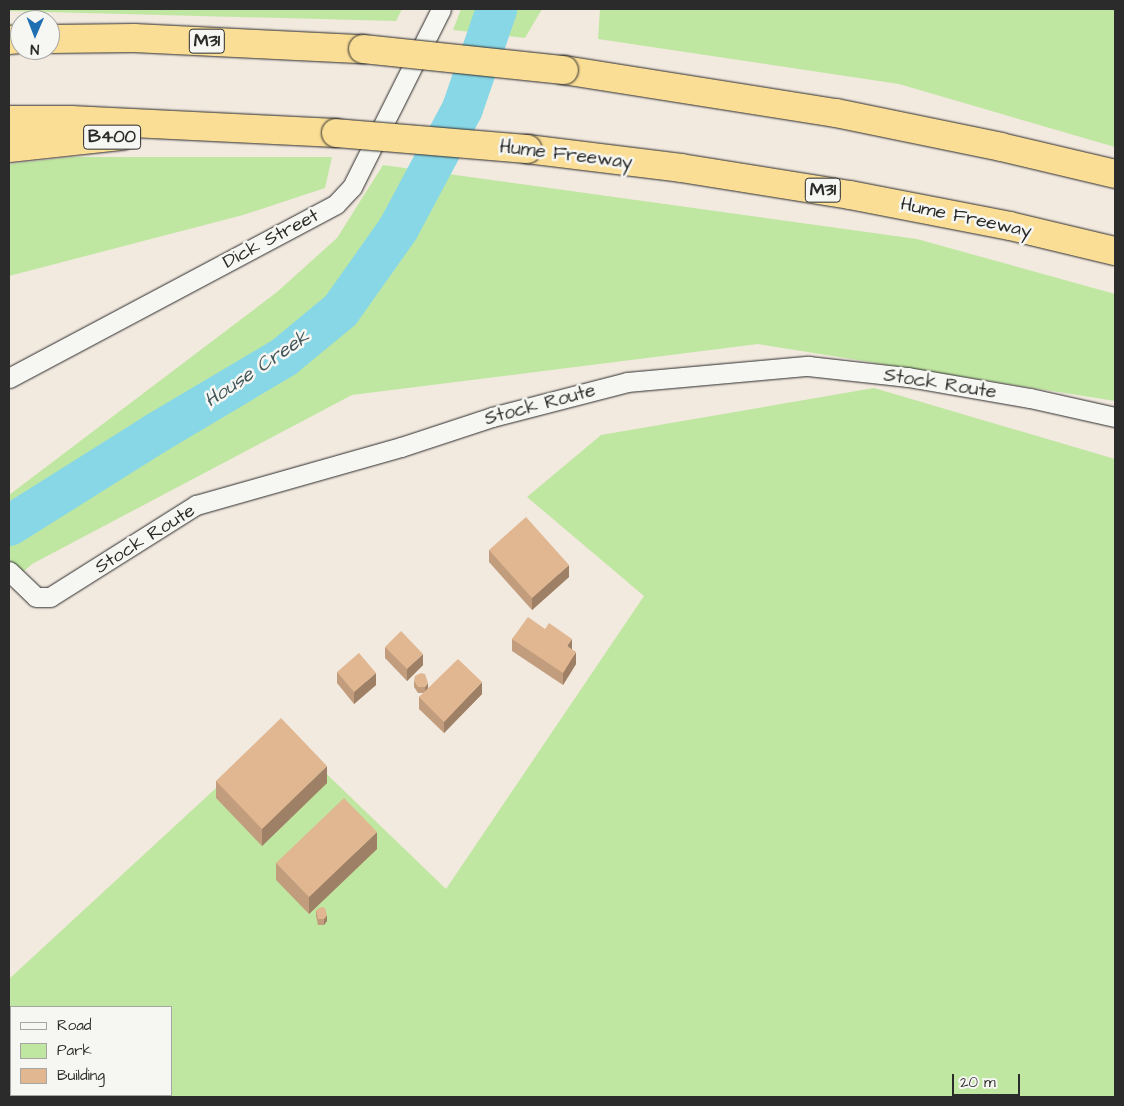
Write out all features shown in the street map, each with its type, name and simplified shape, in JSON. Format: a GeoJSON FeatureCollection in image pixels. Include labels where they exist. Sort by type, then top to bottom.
{"type":"FeatureCollection","features":[{"type":"Feature","properties":{"kind":"highway","name":"M31"},"geometry":{"type":"LineString","coordinates":[[60,39],[202,41],[363,49],[564,70],[836,113],[1001,147],[1115,174]]}},
{"type":"Feature","properties":{"kind":"highway","name":"Hume Freeway"},"geometry":{"type":"LineString","coordinates":[[9,120],[70,120],[336,132],[527,149],[681,168],[850,195],[1010,226],[1115,251]]}},
{"type":"Feature","properties":{"kind":"highway","name":"B400"},"geometry":{"type":"LineString","coordinates":[[9,148],[215,126]]}},
{"type":"Feature","properties":{"kind":"street","name":"Dick Street"},"geometry":{"type":"LineString","coordinates":[[9,378],[336,204],[352,187],[441,9]]}},
{"type":"Feature","properties":{"kind":"street","name":"Stock Route"},"geometry":{"type":"LineString","coordinates":[[9,571],[36,597],[50,597],[196,505],[401,446],[492,417],[627,382],[808,366],[908,376],[1030,398],[1115,417]]}},
{"type":"Feature","properties":{"kind":"green space"},"geometry":{"type":"Polygon","coordinates":[[[9,9],[402,9],[396,21],[60,12],[60,10],[9,11],[9,9]]]}},
{"type":"Feature","properties":{"kind":"green space"},"geometry":{"type":"Polygon","coordinates":[[[461,9],[542,9],[525,38],[453,30],[461,9]]]}},
{"type":"Feature","properties":{"kind":"green space"},"geometry":{"type":"Polygon","coordinates":[[[600,9],[1115,9],[1115,147],[899,84],[598,39],[600,9]]]}},
{"type":"Feature","properties":{"kind":"green space"},"geometry":{"type":"Polygon","coordinates":[[[73,157],[332,157],[325,188],[243,215],[9,276],[9,164],[73,157]]]}},
{"type":"Feature","properties":{"kind":"green space"},"geometry":{"type":"Polygon","coordinates":[[[383,165],[917,239],[1115,294],[1115,401],[758,344],[352,395],[32,564],[9,584],[9,495],[277,292],[337,238],[383,165]]]}},
{"type":"Feature","properties":{"kind":"green space"},"geometry":{"type":"Polygon","coordinates":[[[874,388],[1115,459],[1115,1097],[19,1097],[172,1096],[172,1006],[10,1006],[10,1088],[9,979],[280,729],[446,889],[644,596],[527,497],[601,435],[874,388]]]}},
{"type":"Feature","properties":{"kind":"building"},"geometry":{"type":"Polygon","coordinates":[[[526,517],[569,565],[532,598],[489,550],[526,517]]]}},
{"type":"Feature","properties":{"kind":"building"},"geometry":{"type":"Polygon","coordinates":[[[528,617],[545,629],[549,623],[572,639],[567,646],[576,652],[563,673],[512,639],[528,617]]]}},
{"type":"Feature","properties":{"kind":"building"},"geometry":{"type":"Polygon","coordinates":[[[401,631],[423,654],[407,669],[385,647],[401,631]]]}},
{"type":"Feature","properties":{"kind":"building"},"geometry":{"type":"Polygon","coordinates":[[[359,653],[376,673],[354,692],[337,672],[359,653]]]}},
{"type":"Feature","properties":{"kind":"building"},"geometry":{"type":"Polygon","coordinates":[[[458,659],[482,682],[444,722],[419,697],[458,659]]]}},
{"type":"Feature","properties":{"kind":"building"},"geometry":{"type":"Polygon","coordinates":[[[421,673],[425,674],[428,683],[425,687],[418,687],[414,681],[415,676],[421,673]]]}},
{"type":"Feature","properties":{"kind":"building"},"geometry":{"type":"Polygon","coordinates":[[[281,718],[327,766],[262,829],[216,781],[281,718]]]}},
{"type":"Feature","properties":{"kind":"building"},"geometry":{"type":"Polygon","coordinates":[[[344,798],[377,832],[309,897],[276,863],[344,798]]]}},
{"type":"Feature","properties":{"kind":"building"},"geometry":{"type":"Polygon","coordinates":[[[321,907],[325,908],[327,915],[324,919],[318,919],[316,910],[321,907]]]}},
{"type":"Feature","properties":{"kind":"waterway","name":"House Creek"},"geometry":{"type":"LineString","coordinates":[[9,525],[155,433],[283,357],[340,310],[398,228],[462,108],[496,9]]}}]}
